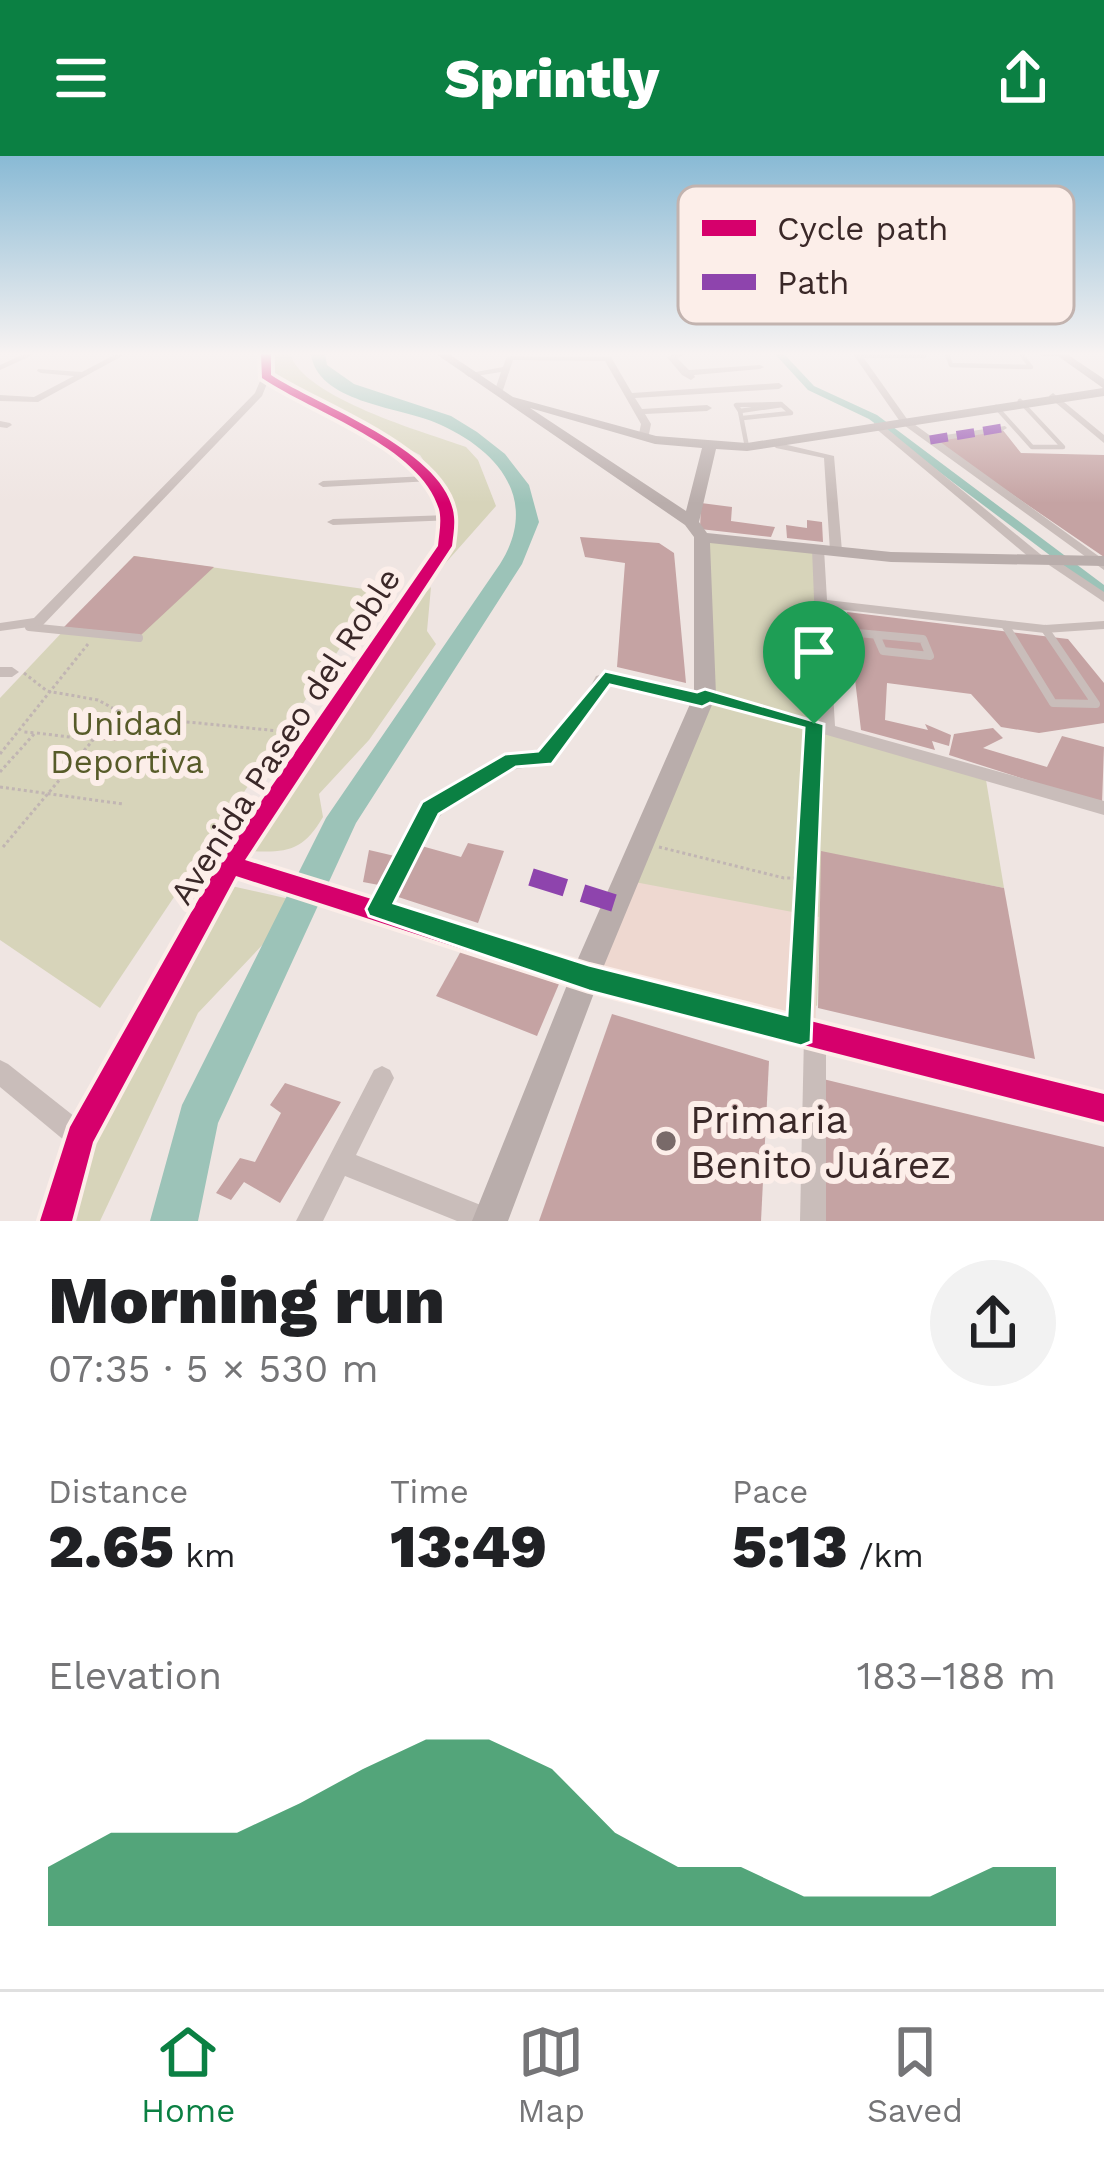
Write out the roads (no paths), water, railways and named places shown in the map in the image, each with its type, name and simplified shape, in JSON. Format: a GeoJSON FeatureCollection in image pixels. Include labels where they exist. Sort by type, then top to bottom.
{"type":"FeatureCollection","features":[{"type":"Feature","properties":{"kind":"street"},"geometry":{"type":"LineString","coordinates":[[0,627],[29,626],[249,404]]}},
{"type":"Feature","properties":{"kind":"street"},"geometry":{"type":"LineString","coordinates":[[310,404],[394,444],[427,479],[448,518],[333,522]]}},
{"type":"Feature","properties":{"kind":"street"},"geometry":{"type":"LineString","coordinates":[[520,404],[696,529],[827,550],[1098,562]]}},
{"type":"Feature","properties":{"kind":"street"},"geometry":{"type":"LineString","coordinates":[[529,404],[709,447],[779,446],[1006,404]]}},
{"type":"Feature","properties":{"kind":"street"},"geometry":{"type":"LineString","coordinates":[[635,404],[644,434]]}},
{"type":"Feature","properties":{"kind":"street"},"geometry":{"type":"LineString","coordinates":[[890,404],[902,421],[1098,562]]}},
{"type":"Feature","properties":{"kind":"street"},"geometry":{"type":"LineString","coordinates":[[1062,404],[1102,436]]}},
{"type":"Feature","properties":{"kind":"street"},"geometry":{"type":"LineString","coordinates":[[640,412],[707,408]]}},
{"type":"Feature","properties":{"kind":"street"},"geometry":{"type":"LineString","coordinates":[[879,425],[1051,562],[1104,598]]}},
{"type":"Feature","properties":{"kind":"street"},"geometry":{"type":"LineString","coordinates":[[930,440],[1002,428]]}},
{"type":"Feature","properties":{"kind":"street"},"geometry":{"type":"LineString","coordinates":[[779,446],[829,456],[820,726]]}},
{"type":"Feature","properties":{"kind":"street"},"geometry":{"type":"LineString","coordinates":[[342,1162],[490,1221],[640,843],[704,698],[696,529],[709,447]]}},
{"type":"Feature","properties":{"kind":"street"},"geometry":{"type":"LineString","coordinates":[[942,478],[972,474]]}},
{"type":"Feature","properties":{"kind":"street"},"geometry":{"type":"LineString","coordinates":[[323,484],[427,479]]}},
{"type":"Feature","properties":{"kind":"street","name":"Avenida Paseo del Roble"},"geometry":{"type":"LineString","coordinates":[[56,1221],[80,1137],[319,735],[445,546],[448,518]]}},
{"type":"Feature","properties":{"kind":"street"},"geometry":{"type":"LineString","coordinates":[[824,604],[1045,629],[1104,625]]}},
{"type":"Feature","properties":{"kind":"street"},"geometry":{"type":"LineString","coordinates":[[372,906],[430,808],[512,759],[544,759],[605,677],[820,726],[1104,808]]}},
{"type":"Feature","properties":{"kind":"street"},"geometry":{"type":"LineString","coordinates":[[238,867],[589,978],[1104,1108]]}},
{"type":"Feature","properties":{"kind":"street"},"geometry":{"type":"LineString","coordinates":[[808,1034],[813,1221]]}},
{"type":"Feature","properties":{"kind":"street"},"geometry":{"type":"LineString","coordinates":[[0,1072],[80,1137]]}},
{"type":"Feature","properties":{"kind":"street"},"geometry":{"type":"LineString","coordinates":[[309,1221],[382,1078]]}},
{"type":"Feature","properties":{"kind":"lane"},"geometry":{"type":"LineString","coordinates":[[995,406],[1032,447],[1063,447],[1023,404]]}},
{"type":"Feature","properties":{"kind":"lane"},"geometry":{"type":"LineString","coordinates":[[782,405],[790,413],[742,415],[782,405]]}},
{"type":"Feature","properties":{"kind":"lane"},"geometry":{"type":"LineString","coordinates":[[742,415],[747,447]]}},
{"type":"Feature","properties":{"kind":"lane"},"geometry":{"type":"LineString","coordinates":[[1005,625],[1053,703],[1096,704],[1045,629]]}},
{"type":"Feature","properties":{"kind":"lane"},"geometry":{"type":"LineString","coordinates":[[29,626],[139,638]]}},
{"type":"Feature","properties":{"kind":"lane"},"geometry":{"type":"LineString","coordinates":[[825,630],[923,639],[930,656],[884,651],[876,635]]}},
{"type":"Feature","properties":{"kind":"waterway"},"geometry":{"type":"LineString","coordinates":[[174,1221],[197,1120],[342,818],[511,564],[529,522],[520,485],[485,446],[445,420],[394,404]]}},
{"type":"Feature","properties":{"kind":"waterway"},"geometry":{"type":"LineString","coordinates":[[845,404],[873,417],[1104,592]]}},
{"type":"Feature","properties":{"kind":"place","name":"Primaria Benito Juárez"},"geometry":{"type":"Point","coordinates":[666,1141]}},
{"type":"Feature","properties":{"kind":"park label","name":"Unidad Deportiva"},"geometry":{"type":"Point","coordinates":[127,742]}}]}
